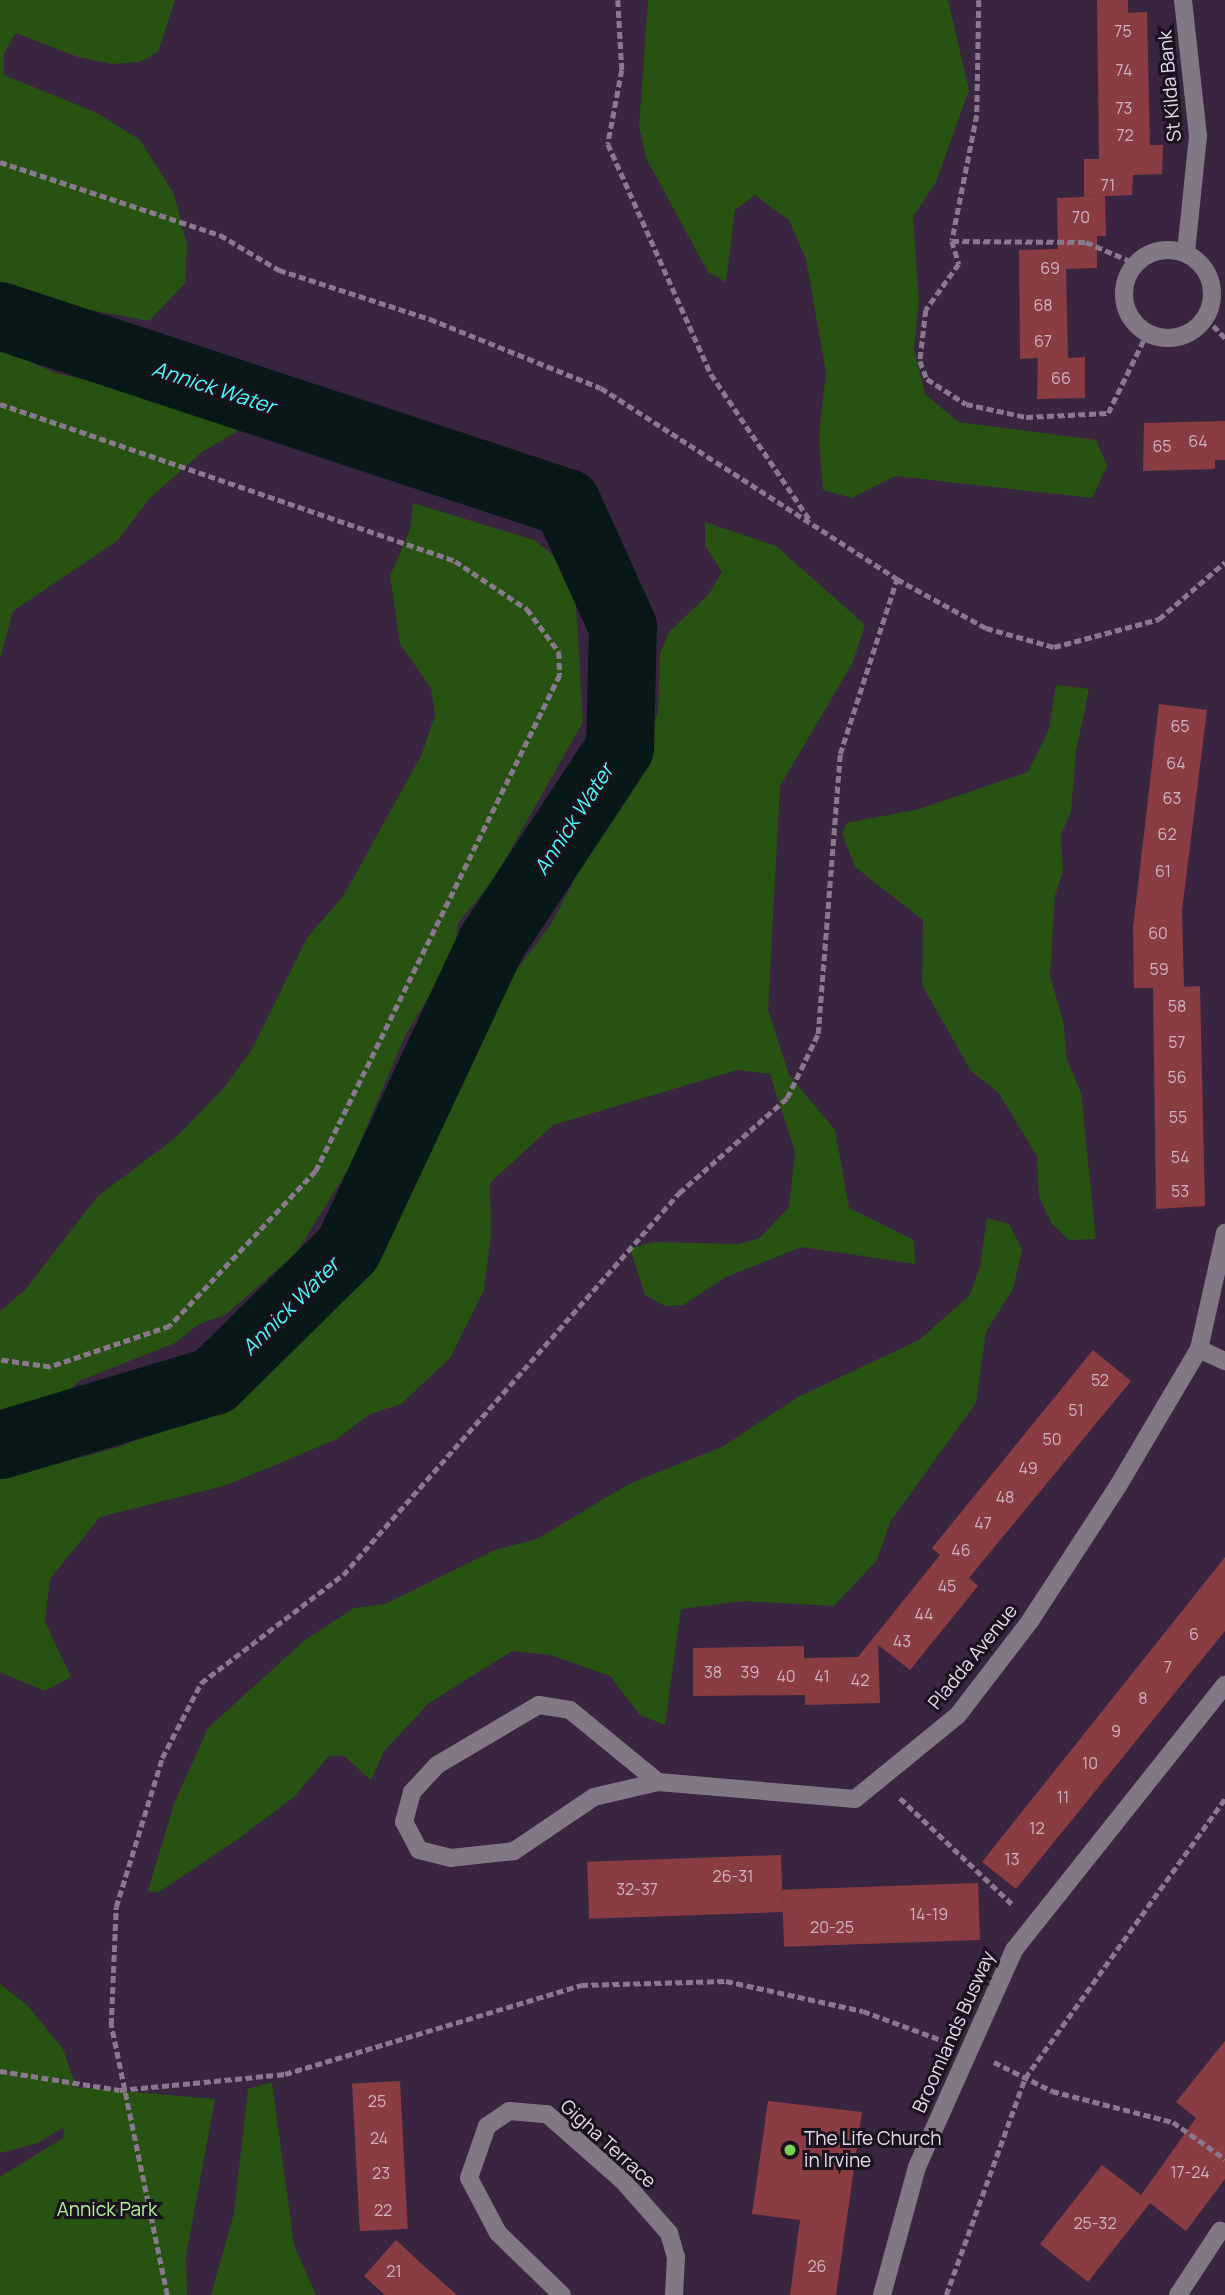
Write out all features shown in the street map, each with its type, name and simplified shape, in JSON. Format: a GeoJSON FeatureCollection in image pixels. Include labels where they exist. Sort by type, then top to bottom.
{"type":"FeatureCollection","features":[{"type":"Feature","properties":{"kind":"street","name":"St Kilda Bank"},"geometry":{"type":"LineString","coordinates":[[1183,0],[1198,136],[1185,253]]}},
{"type":"Feature","properties":{"kind":"street"},"geometry":{"type":"LineString","coordinates":[[1158,251],[1185,253],[1207,272],[1212,287],[1206,318],[1180,338],[1147,333],[1129,316],[1124,302],[1124,286],[1137,264],[1158,251]]}},
{"type":"Feature","properties":{"kind":"street","name":"Pladda Avenue"},"geometry":{"type":"LineString","coordinates":[[658,1782],[570,1710],[539,1705],[437,1765],[412,1792],[404,1822],[419,1850],[451,1858],[514,1851],[594,1797],[658,1782],[855,1799],[958,1716],[1030,1621],[1199,1349],[1225,1233]]}},
{"type":"Feature","properties":{"kind":"street"},"geometry":{"type":"LineString","coordinates":[[1199,1349],[1225,1362]]}},
{"type":"Feature","properties":{"kind":"street","name":"Broomlands Busway"},"geometry":{"type":"LineString","coordinates":[[882,2295],[917,2167],[1014,1950],[1225,1685]]}},
{"type":"Feature","properties":{"kind":"street","name":"Gigha Terrace"},"geometry":{"type":"LineString","coordinates":[[562,2295],[498,2233],[469,2178],[487,2126],[509,2111],[547,2114],[624,2182],[669,2232],[676,2257],[674,2295]]}},
{"type":"Feature","properties":{"kind":"street"},"geometry":{"type":"LineString","coordinates":[[1178,2295],[1220,2231]]}},
{"type":"Feature","properties":{"kind":"path"},"geometry":{"type":"LineString","coordinates":[[618,0],[622,70],[608,144],[711,374],[812,523]]}},
{"type":"Feature","properties":{"kind":"path"},"geometry":{"type":"LineString","coordinates":[[979,0],[977,115],[951,241],[959,264],[926,310],[920,361],[927,379],[966,404],[1026,417],[1108,413],[1147,333]]}},
{"type":"Feature","properties":{"kind":"path"},"geometry":{"type":"LineString","coordinates":[[0,162],[220,235],[279,270],[430,319],[601,388],[897,579],[986,628],[1054,647],[1159,619],[1225,562]]}},
{"type":"Feature","properties":{"kind":"path"},"geometry":{"type":"LineString","coordinates":[[951,241],[1086,242],[1137,264]]}},
{"type":"Feature","properties":{"kind":"path"},"geometry":{"type":"LineString","coordinates":[[1206,318],[1225,338]]}},
{"type":"Feature","properties":{"kind":"path"},"geometry":{"type":"LineString","coordinates":[[0,404],[455,561],[527,609],[559,652],[560,675],[316,1171],[170,1326],[50,1367],[0,1360]]}},
{"type":"Feature","properties":{"kind":"path"},"geometry":{"type":"LineString","coordinates":[[167,2295],[120,2090],[111,2025],[116,1906],[162,1758],[201,1683],[342,1575],[679,1193],[787,1098],[818,1034],[840,754],[897,579]]}},
{"type":"Feature","properties":{"kind":"path"},"geometry":{"type":"LineString","coordinates":[[881,1778],[964,1863],[1035,1924]]}},
{"type":"Feature","properties":{"kind":"path"},"geometry":{"type":"LineString","coordinates":[[946,2295],[1025,2078],[1225,1799]]}},
{"type":"Feature","properties":{"kind":"path"},"geometry":{"type":"LineString","coordinates":[[0,2071],[120,2090],[285,2074],[581,1985],[726,1980],[863,2011],[969,2050],[1052,2091],[1173,2122],[1225,2160]]}},
{"type":"Feature","properties":{"kind":"green space"},"geometry":{"type":"Polygon","coordinates":[[[0,0],[175,0],[158,52],[140,62],[112,64],[78,57],[16,33],[4,53],[4,75],[95,112],[140,140],[174,194],[187,245],[185,283],[149,321],[0,293],[0,0]]]}},
{"type":"Feature","properties":{"kind":"green space"},"geometry":{"type":"Polygon","coordinates":[[[648,0],[948,0],[969,90],[936,182],[913,217],[919,302],[914,350],[925,394],[958,422],[1096,440],[1107,466],[1092,498],[895,476],[852,498],[823,490],[819,436],[826,372],[806,259],[789,220],[755,195],[735,210],[726,282],[708,272],[646,158],[639,126],[648,0]]]}},
{"type":"Feature","properties":{"kind":"green space"},"geometry":{"type":"Polygon","coordinates":[[[0,349],[58,374],[123,387],[162,403],[203,408],[246,426],[202,452],[150,498],[117,541],[13,611],[0,658],[0,349]]]}},
{"type":"Feature","properties":{"kind":"green space"},"geometry":{"type":"Polygon","coordinates":[[[413,503],[534,540],[554,556],[575,588],[583,722],[494,879],[458,923],[454,954],[405,1036],[349,1168],[296,1253],[225,1315],[199,1324],[175,1343],[79,1381],[37,1419],[0,1425],[0,1311],[25,1290],[97,1197],[174,1139],[224,1088],[251,1051],[307,938],[344,895],[422,754],[435,715],[431,688],[400,644],[390,576],[410,530],[413,503]]]}},
{"type":"Feature","properties":{"kind":"green space"},"geometry":{"type":"Polygon","coordinates":[[[705,522],[776,546],[865,625],[852,664],[780,786],[768,1010],[789,1075],[835,1130],[849,1208],[914,1240],[915,1264],[802,1247],[726,1277],[683,1305],[665,1306],[645,1295],[630,1248],[654,1242],[739,1244],[760,1238],[789,1207],[795,1152],[770,1074],[737,1070],[553,1125],[490,1183],[491,1234],[484,1290],[450,1358],[401,1404],[370,1414],[337,1439],[227,1485],[100,1517],[50,1579],[45,1622],[71,1677],[45,1691],[0,1672],[0,1479],[116,1448],[195,1417],[270,1359],[296,1346],[328,1308],[371,1244],[417,1153],[445,1118],[496,998],[551,924],[571,887],[589,835],[645,744],[658,713],[660,654],[669,632],[709,594],[722,572],[705,545],[705,522]]]}},
{"type":"Feature","properties":{"kind":"green space"},"geometry":{"type":"Polygon","coordinates":[[[1056,685],[1089,689],[1076,751],[1071,812],[1061,834],[1063,871],[1055,895],[1050,976],[1063,1020],[1067,1060],[1081,1093],[1096,1239],[1069,1240],[1052,1224],[1039,1197],[1037,1156],[998,1092],[971,1071],[922,985],[923,920],[855,867],[842,833],[847,823],[919,809],[1028,772],[1049,729],[1056,685]]]}},
{"type":"Feature","properties":{"kind":"green space"},"geometry":{"type":"Polygon","coordinates":[[[987,1218],[1009,1224],[1022,1249],[1013,1289],[986,1332],[976,1403],[890,1522],[877,1560],[834,1606],[743,1601],[681,1609],[665,1725],[640,1715],[610,1676],[551,1655],[512,1651],[429,1703],[384,1751],[371,1780],[344,1756],[329,1756],[294,1797],[238,1839],[159,1892],[148,1891],[174,1804],[208,1728],[305,1640],[354,1608],[385,1604],[495,1550],[537,1539],[629,1484],[722,1447],[798,1397],[919,1340],[970,1295],[980,1266],[987,1218]]]}},
{"type":"Feature","properties":{"kind":"green space","name":"Annick Park"},"geometry":{"type":"Polygon","coordinates":[[[0,1984],[27,2005],[63,2049],[76,2087],[215,2099],[186,2256],[187,2295],[0,2295],[0,2177],[63,2138],[65,2126],[38,2143],[0,2153],[0,1984]]]}},
{"type":"Feature","properties":{"kind":"green space"},"geometry":{"type":"Polygon","coordinates":[[[272,2082],[294,2245],[316,2295],[211,2295],[234,2213],[248,2089],[272,2082]]]}},
{"type":"Feature","properties":{"kind":"building"},"geometry":{"type":"Polygon","coordinates":[[[1097,0],[1128,0],[1128,13],[1147,12],[1150,145],[1163,145],[1162,174],[1133,175],[1132,195],[1084,197],[1084,159],[1099,159],[1097,0]]]}},
{"type":"Feature","properties":{"kind":"building"},"geometry":{"type":"Polygon","coordinates":[[[1105,196],[1106,236],[1097,236],[1097,268],[1066,269],[1068,358],[1085,357],[1085,398],[1037,399],[1038,358],[1020,359],[1019,250],[1058,249],[1057,198],[1105,196]]]}},
{"type":"Feature","properties":{"kind":"building"},"geometry":{"type":"Polygon","coordinates":[[[1225,421],[1225,460],[1215,460],[1215,469],[1143,471],[1144,423],[1225,421]]]}},
{"type":"Feature","properties":{"kind":"building"},"geometry":{"type":"Polygon","coordinates":[[[1159,704],[1207,710],[1182,911],[1184,987],[1200,986],[1205,1206],[1156,1209],[1153,988],[1134,988],[1133,928],[1159,704]]]}},
{"type":"Feature","properties":{"kind":"building"},"geometry":{"type":"Polygon","coordinates":[[[1093,1350],[1131,1381],[969,1578],[978,1586],[910,1670],[878,1645],[880,1703],[805,1705],[805,1695],[693,1696],[693,1648],[804,1646],[804,1658],[858,1657],[940,1555],[932,1548],[1093,1350]]]}},
{"type":"Feature","properties":{"kind":"building"},"geometry":{"type":"Polygon","coordinates":[[[1225,1557],[1225,1631],[1016,1889],[982,1862],[1225,1557]]]}},
{"type":"Feature","properties":{"kind":"building"},"geometry":{"type":"Polygon","coordinates":[[[781,1855],[783,1912],[589,1919],[587,1862],[781,1855]]]}},
{"type":"Feature","properties":{"kind":"building"},"geometry":{"type":"Polygon","coordinates":[[[978,1883],[980,1940],[784,1947],[782,1890],[978,1883]]]}},
{"type":"Feature","properties":{"kind":"building"},"geometry":{"type":"Polygon","coordinates":[[[1225,2041],[1225,2179],[1186,2231],[1150,2203],[1088,2282],[1040,2244],[1102,2165],[1141,2195],[1196,2118],[1176,2102],[1225,2041]]]}},
{"type":"Feature","properties":{"kind":"building"},"geometry":{"type":"Polygon","coordinates":[[[400,2081],[408,2229],[360,2231],[352,2084],[400,2081]]]}},
{"type":"Feature","properties":{"kind":"building"},"geometry":{"type":"Polygon","coordinates":[[[768,2101],[862,2112],[836,2295],[790,2295],[800,2220],[752,2214],[768,2101]]]}},
{"type":"Feature","properties":{"kind":"building"},"geometry":{"type":"Polygon","coordinates":[[[396,2240],[457,2295],[385,2295],[364,2276],[396,2240]]]}},
{"type":"Feature","properties":{"kind":"waterway","name":"Annick Water"},"geometry":{"type":"LineString","coordinates":[[0,316],[567,503],[623,627],[620,748],[492,942],[348,1249],[214,1381],[0,1445]]}},
{"type":"Feature","properties":{"kind":"place","name":"The Life Church in Irvine"},"geometry":{"type":"Point","coordinates":[790,2150]}}]}
